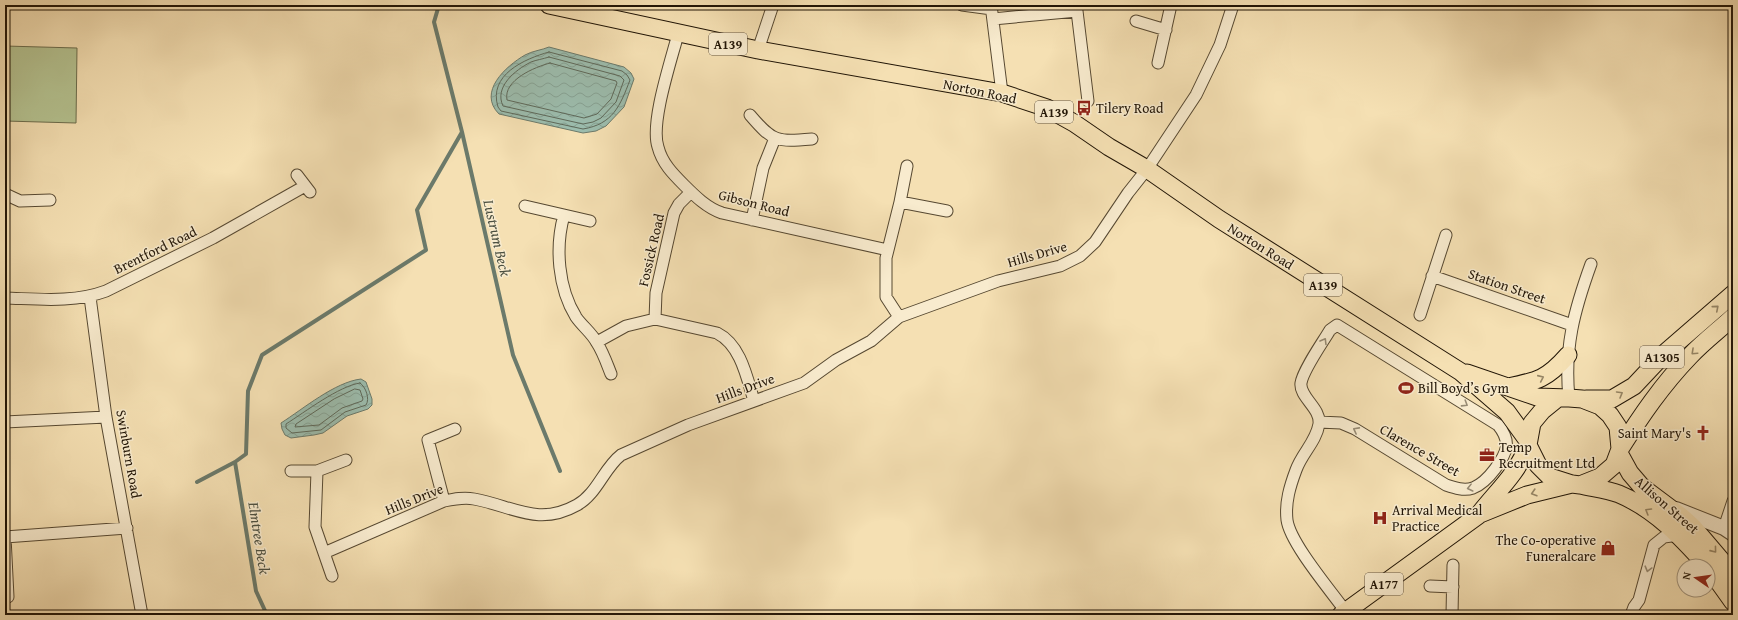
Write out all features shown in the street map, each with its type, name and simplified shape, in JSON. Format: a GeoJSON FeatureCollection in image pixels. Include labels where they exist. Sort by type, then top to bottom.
{"type":"FeatureCollection","features":[{"type":"Feature","properties":{"kind":"main road","name":"Norton Road"},"geometry":{"type":"LineString","coordinates":[[549,5],[758,50],[1002,93],[1047,108],[1074,123],[1109,147],[1147,169],[1219,219],[1461,372],[1507,412],[1528,443],[1538,465],[1550,477],[1576,484]]}},
{"type":"Feature","properties":{"kind":"main road","name":"A1305"},"geometry":{"type":"LineString","coordinates":[[1570,398],[1612,399],[1634,386],[1665,353],[1733,294]]}},
{"type":"Feature","properties":{"kind":"main road","name":"A1305"},"geometry":{"type":"LineString","coordinates":[[1619,451],[1644,410],[1665,383],[1691,355],[1733,317]]}},
{"type":"Feature","properties":{"kind":"main road"},"geometry":{"type":"LineString","coordinates":[[1507,387],[1542,378],[1554,371],[1568,355]]}},
{"type":"Feature","properties":{"kind":"main road","name":"Norton Road"},"geometry":{"type":"LineString","coordinates":[[1461,372],[1537,398],[1570,398],[1600,406],[1610,414],[1618,427],[1619,451]]}},
{"type":"Feature","properties":{"kind":"main road"},"geometry":{"type":"LineString","coordinates":[[1528,443],[1532,423],[1542,411],[1570,398]]}},
{"type":"Feature","properties":{"kind":"main road","name":"A177"},"geometry":{"type":"LineString","coordinates":[[1480,514],[1496,493],[1513,475],[1522,460],[1528,443]]}},
{"type":"Feature","properties":{"kind":"main road"},"geometry":{"type":"LineString","coordinates":[[1576,484],[1600,477],[1614,465],[1619,451]]}},
{"type":"Feature","properties":{"kind":"main road","name":"Allison Street"},"geometry":{"type":"LineString","coordinates":[[1619,451],[1630,473],[1642,487],[1693,527],[1733,574]]}},
{"type":"Feature","properties":{"kind":"main road","name":"Allison Street"},"geometry":{"type":"LineString","coordinates":[[1576,484],[1620,495],[1653,514],[1679,535],[1699,558]]}},
{"type":"Feature","properties":{"kind":"main road","name":"A177"},"geometry":{"type":"LineString","coordinates":[[1343,613],[1480,514],[1527,495],[1576,484]]}},
{"type":"Feature","properties":{"kind":"main road","name":"Allison Street"},"geometry":{"type":"LineString","coordinates":[[1716,576],[1730,590]]}},
{"type":"Feature","properties":{"kind":"street"},"geometry":{"type":"LineString","coordinates":[[758,50],[773,5]]}},
{"type":"Feature","properties":{"kind":"street"},"geometry":{"type":"LineString","coordinates":[[962,5],[992,11],[1077,11],[1088,101]]}},
{"type":"Feature","properties":{"kind":"street"},"geometry":{"type":"LineString","coordinates":[[1158,62],[1171,5]]}},
{"type":"Feature","properties":{"kind":"street","name":"Hills Drive"},"geometry":{"type":"LineString","coordinates":[[324,553],[444,501],[458,498],[473,499],[537,516],[549,516],[578,505],[587,497],[612,462],[621,455],[667,433],[812,378],[836,360],[871,341],[899,317],[986,285],[1060,266],[1074,260],[1095,242],[1128,193],[1147,169],[1196,95],[1220,45],[1233,5]]}},
{"type":"Feature","properties":{"kind":"street"},"geometry":{"type":"LineString","coordinates":[[992,11],[1002,93]]}},
{"type":"Feature","properties":{"kind":"street"},"geometry":{"type":"LineString","coordinates":[[1136,21],[1166,30]]}},
{"type":"Feature","properties":{"kind":"street","name":"Gibson Road"},"geometry":{"type":"LineString","coordinates":[[678,34],[657,116],[656,138],[657,146],[665,163],[690,192],[714,211],[888,250]]}},
{"type":"Feature","properties":{"kind":"street"},"geometry":{"type":"LineString","coordinates":[[750,115],[763,129],[775,138],[786,141],[812,139]]}},
{"type":"Feature","properties":{"kind":"street"},"geometry":{"type":"LineString","coordinates":[[752,220],[764,168],[775,138]]}},
{"type":"Feature","properties":{"kind":"street"},"geometry":{"type":"LineString","coordinates":[[899,317],[886,297],[886,258],[907,166]]}},
{"type":"Feature","properties":{"kind":"street","name":"Brentford Road"},"geometry":{"type":"LineString","coordinates":[[5,298],[70,299],[90,297],[106,291],[308,189],[297,175]]}},
{"type":"Feature","properties":{"kind":"street","name":"Fossick Road"},"geometry":{"type":"LineString","coordinates":[[655,319],[656,294],[674,213],[679,204],[690,192]]}},
{"type":"Feature","properties":{"kind":"street"},"geometry":{"type":"LineString","coordinates":[[5,194],[20,201],[50,200]]}},
{"type":"Feature","properties":{"kind":"street"},"geometry":{"type":"LineString","coordinates":[[900,202],[947,211]]}},
{"type":"Feature","properties":{"kind":"street"},"geometry":{"type":"LineString","coordinates":[[525,206],[590,221]]}},
{"type":"Feature","properties":{"kind":"street"},"geometry":{"type":"LineString","coordinates":[[564,215],[560,230],[558,253],[566,295],[576,317],[597,342],[611,374]]}},
{"type":"Feature","properties":{"kind":"street"},"geometry":{"type":"LineString","coordinates":[[1420,315],[1446,235]]}},
{"type":"Feature","properties":{"kind":"street"},"geometry":{"type":"LineString","coordinates":[[1570,398],[1567,372],[1572,325],[1580,294],[1591,264]]}},
{"type":"Feature","properties":{"kind":"street","name":"Station Street"},"geometry":{"type":"LineString","coordinates":[[1432,276],[1572,325]]}},
{"type":"Feature","properties":{"kind":"street","name":"Swinburn Road"},"geometry":{"type":"LineString","coordinates":[[90,297],[106,417],[142,615]]}},
{"type":"Feature","properties":{"kind":"street"},"geometry":{"type":"LineString","coordinates":[[597,342],[626,326],[655,319],[708,330],[724,337],[735,348],[754,401]]}},
{"type":"Feature","properties":{"kind":"street","name":"Clarence Street"},"geometry":{"type":"LineString","coordinates":[[1337,325],[1498,425],[1504,433],[1507,443],[1506,453],[1486,481],[1473,488],[1460,490],[1446,485],[1355,429],[1341,423],[1319,422],[1318,414],[1300,384],[1330,330],[1337,325]]}},
{"type":"Feature","properties":{"kind":"street"},"geometry":{"type":"LineString","coordinates":[[5,422],[106,417]]}},
{"type":"Feature","properties":{"kind":"street"},"geometry":{"type":"LineString","coordinates":[[1319,422],[1315,438],[1298,464],[1287,494],[1287,521],[1295,542],[1343,613]]}},
{"type":"Feature","properties":{"kind":"street"},"geometry":{"type":"LineString","coordinates":[[444,501],[428,440],[455,429]]}},
{"type":"Feature","properties":{"kind":"street"},"geometry":{"type":"LineString","coordinates":[[291,471],[317,471],[346,460]]}},
{"type":"Feature","properties":{"kind":"street"},"geometry":{"type":"LineString","coordinates":[[317,471],[315,527],[332,576]]}},
{"type":"Feature","properties":{"kind":"street"},"geometry":{"type":"LineString","coordinates":[[1665,504],[1729,531],[1733,501]]}},
{"type":"Feature","properties":{"kind":"street"},"geometry":{"type":"LineString","coordinates":[[8,597],[5,537],[127,528]]}},
{"type":"Feature","properties":{"kind":"street"},"geometry":{"type":"LineString","coordinates":[[1631,615],[1639,600],[1654,545],[1664,537],[1679,535]]}},
{"type":"Feature","properties":{"kind":"street"},"geometry":{"type":"LineString","coordinates":[[1452,615],[1453,565]]}},
{"type":"Feature","properties":{"kind":"street"},"geometry":{"type":"LineString","coordinates":[[1430,586],[1453,587]]}},
{"type":"Feature","properties":{"kind":"green space"},"geometry":{"type":"Polygon","coordinates":[[[5,46],[77,48],[76,123],[5,121],[5,46]]]}},
{"type":"Feature","properties":{"kind":"green space"},"geometry":{"type":"Polygon","coordinates":[[[561,611],[586,615],[540,615],[561,611]]]}},
{"type":"Feature","properties":{"kind":"water"},"geometry":{"type":"Polygon","coordinates":[[[549,47],[624,67],[631,73],[634,79],[624,107],[606,126],[596,131],[583,133],[499,114],[493,106],[491,97],[493,89],[497,80],[503,73],[525,55],[549,47]]]}},
{"type":"Feature","properties":{"kind":"water"},"geometry":{"type":"Polygon","coordinates":[[[361,379],[366,382],[372,399],[372,405],[368,409],[347,416],[323,433],[291,438],[285,435],[281,423],[330,391],[351,381],[361,379]]]}},
{"type":"Feature","properties":{"kind":"waterway","name":"Lustrum Beck"},"geometry":{"type":"LineString","coordinates":[[439,5],[434,22],[462,132],[513,355],[560,471]]}},
{"type":"Feature","properties":{"kind":"waterway"},"geometry":{"type":"LineString","coordinates":[[197,482],[235,462],[246,454],[248,391],[262,355],[426,250],[417,210],[462,132]]}},
{"type":"Feature","properties":{"kind":"waterway","name":"Elmtree Beck"},"geometry":{"type":"LineString","coordinates":[[235,462],[256,591],[267,615]]}},
{"type":"Feature","properties":{"kind":"place","name":"Tilery Road"},"geometry":{"type":"Point","coordinates":[1084,108]}},
{"type":"Feature","properties":{"kind":"place","name":"Bill Boyd’s Gym"},"geometry":{"type":"Point","coordinates":[1406,388]}},
{"type":"Feature","properties":{"kind":"place","name":"Saint Mary's"},"geometry":{"type":"Point","coordinates":[1703,433]}},
{"type":"Feature","properties":{"kind":"place","name":"Temp Recruitment Ltd"},"geometry":{"type":"Point","coordinates":[1487,455]}},
{"type":"Feature","properties":{"kind":"place","name":"Arrival Medical Practice"},"geometry":{"type":"Point","coordinates":[1380,518]}},
{"type":"Feature","properties":{"kind":"place","name":"The Co-operative Funeralcare"},"geometry":{"type":"Point","coordinates":[1608,548]}}]}
